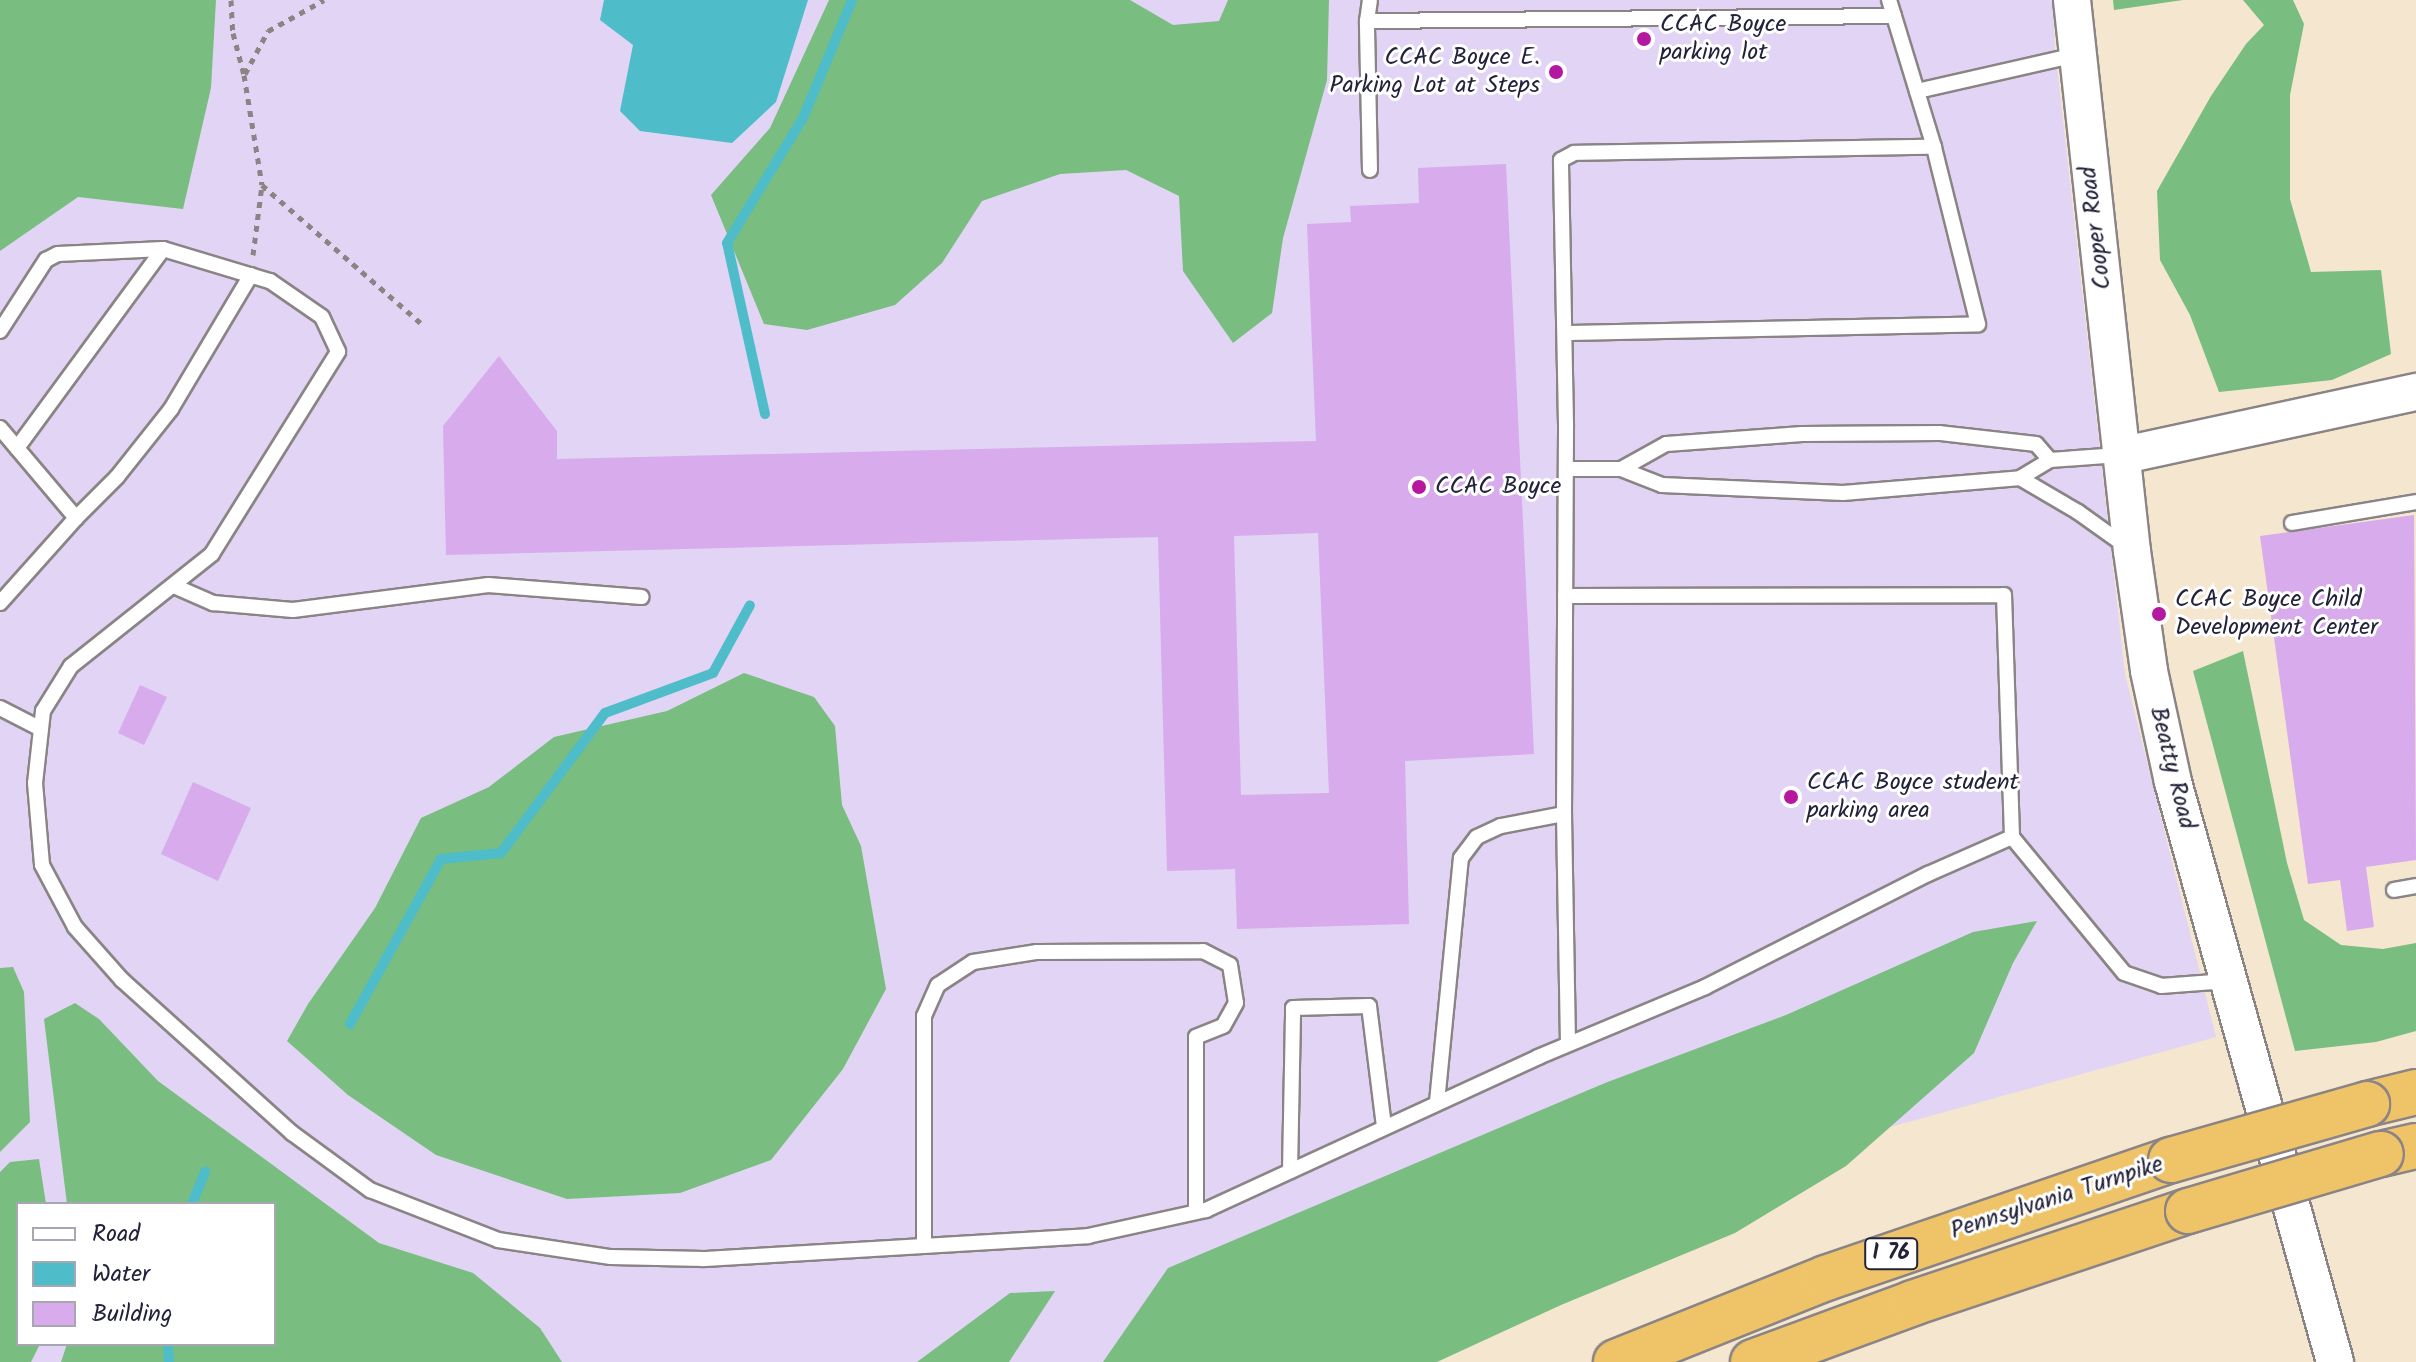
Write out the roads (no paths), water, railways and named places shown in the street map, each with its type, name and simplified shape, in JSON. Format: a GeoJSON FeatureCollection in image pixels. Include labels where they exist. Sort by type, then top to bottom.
{"type":"FeatureCollection","features":[{"type":"Feature","properties":{"kind":"highway","name":"Pennsylvania Turnpike"},"geometry":{"type":"LineString","coordinates":[[1616,1362],[1826,1278],[2171,1160],[2416,1092]]}},
{"type":"Feature","properties":{"kind":"highway","name":"I 76"},"geometry":{"type":"LineString","coordinates":[[1753,1362],[1928,1298],[2188,1211],[2399,1150]]}},
{"type":"Feature","properties":{"kind":"street","name":"Cooper Road"},"geometry":{"type":"LineString","coordinates":[[2072,0],[2075,55],[2124,455]]}},
{"type":"Feature","properties":{"kind":"street"},"geometry":{"type":"LineString","coordinates":[[2124,455],[2416,392]]}},
{"type":"Feature","properties":{"kind":"street","name":"Beatty Road"},"geometry":{"type":"LineString","coordinates":[[2124,455],[2132,551],[2149,671],[2173,782],[2335,1362]]}},
{"type":"Feature","properties":{"kind":"lane"},"geometry":{"type":"LineString","coordinates":[[1370,0],[1367,21],[1370,170]]}},
{"type":"Feature","properties":{"kind":"lane"},"geometry":{"type":"LineString","coordinates":[[1565,333],[1978,324],[1934,147],[1889,0]]}},
{"type":"Feature","properties":{"kind":"lane"},"geometry":{"type":"LineString","coordinates":[[1367,21],[1894,16]]}},
{"type":"Feature","properties":{"kind":"lane"},"geometry":{"type":"LineString","coordinates":[[1917,91],[2075,55]]}},
{"type":"Feature","properties":{"kind":"lane"},"geometry":{"type":"LineString","coordinates":[[1568,1044],[1564,814],[1565,333],[1561,160],[1574,153],[1934,147]]}},
{"type":"Feature","properties":{"kind":"lane"},"geometry":{"type":"LineString","coordinates":[[17,448],[163,249]]}},
{"type":"Feature","properties":{"kind":"lane"},"geometry":{"type":"LineString","coordinates":[[0,331],[46,260],[58,254],[163,249],[270,281],[322,317],[338,352],[212,554],[71,666],[43,711],[35,783],[42,865],[75,927],[122,980],[292,1133],[370,1190],[498,1240],[611,1257],[704,1259],[1088,1236],[1196,1212],[1568,1044],[1705,987],[1928,874],[2012,837]]}},
{"type":"Feature","properties":{"kind":"lane"},"geometry":{"type":"LineString","coordinates":[[0,603],[117,477],[171,409],[251,275]]}},
{"type":"Feature","properties":{"kind":"lane"},"geometry":{"type":"LineString","coordinates":[[0,428],[76,518]]}},
{"type":"Feature","properties":{"kind":"lane"},"geometry":{"type":"LineString","coordinates":[[1621,469],[1666,444],[1802,434],[1939,433],[2036,444],[2050,460]]}},
{"type":"Feature","properties":{"kind":"lane"},"geometry":{"type":"LineString","coordinates":[[1566,469],[1621,469],[1662,485],[1843,493],[2020,478],[2050,460],[2124,455]]}},
{"type":"Feature","properties":{"kind":"lane"},"geometry":{"type":"LineString","coordinates":[[2020,478],[2078,512],[2132,551]]}},
{"type":"Feature","properties":{"kind":"lane"},"geometry":{"type":"LineString","coordinates":[[2292,523],[2416,502]]}},
{"type":"Feature","properties":{"kind":"lane"},"geometry":{"type":"LineString","coordinates":[[174,586],[213,603],[293,610],[488,585],[642,597]]}},
{"type":"Feature","properties":{"kind":"lane"},"geometry":{"type":"LineString","coordinates":[[1565,596],[2004,595],[2012,837],[2124,973],[2161,986],[2230,980]]}},
{"type":"Feature","properties":{"kind":"lane"},"geometry":{"type":"LineString","coordinates":[[0,708],[41,729]]}},
{"type":"Feature","properties":{"kind":"lane"},"geometry":{"type":"LineString","coordinates":[[1437,1102],[1461,858],[1477,837],[1501,826],[1564,814]]}},
{"type":"Feature","properties":{"kind":"lane"},"geometry":{"type":"LineString","coordinates":[[2394,890],[2416,886]]}},
{"type":"Feature","properties":{"kind":"lane"},"geometry":{"type":"LineString","coordinates":[[924,1246],[924,1016],[938,985],[973,962],[1037,952],[1203,951],[1230,965],[1236,1003],[1223,1026],[1196,1037],[1196,1212]]}},
{"type":"Feature","properties":{"kind":"lane"},"geometry":{"type":"LineString","coordinates":[[1290,1171],[1293,1008],[1369,1006],[1384,1127]]}},
{"type":"Feature","properties":{"kind":"water"},"geometry":{"type":"Polygon","coordinates":[[[604,0],[808,0],[776,102],[732,143],[640,131],[620,111],[633,45],[600,20],[604,0]]]}},
{"type":"Feature","properties":{"kind":"waterway"},"geometry":{"type":"LineString","coordinates":[[765,414],[727,243],[803,118],[852,0]]}},
{"type":"Feature","properties":{"kind":"waterway"},"geometry":{"type":"LineString","coordinates":[[350,1024],[441,859],[501,853],[605,713],[713,673],[750,605]]}},
{"type":"Feature","properties":{"kind":"waterway"},"geometry":{"type":"LineString","coordinates":[[193,1202],[205,1171]]}},
{"type":"Feature","properties":{"kind":"waterway"},"geometry":{"type":"LineString","coordinates":[[168,1346],[169,1362]]}},
{"type":"Feature","properties":{"kind":"place","name":"CCAC Boyce parking lot"},"geometry":{"type":"Point","coordinates":[1644,39]}},
{"type":"Feature","properties":{"kind":"place","name":"CCAC Boyce E. Parking Lot at Steps"},"geometry":{"type":"Point","coordinates":[1556,72]}},
{"type":"Feature","properties":{"kind":"place","name":"CCAC Boyce"},"geometry":{"type":"Point","coordinates":[1419,487]}},
{"type":"Feature","properties":{"kind":"place","name":"CCAC Boyce Child Development Center"},"geometry":{"type":"Point","coordinates":[2159,614]}},
{"type":"Feature","properties":{"kind":"place","name":"CCAC Boyce student parking area"},"geometry":{"type":"Point","coordinates":[1791,797]}}]}
